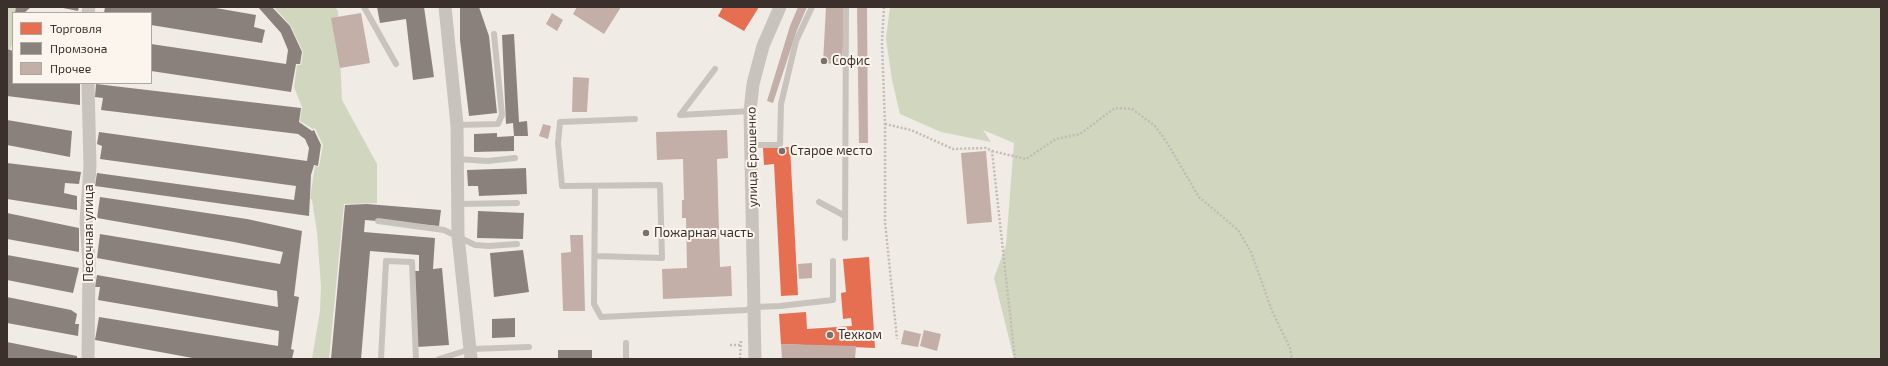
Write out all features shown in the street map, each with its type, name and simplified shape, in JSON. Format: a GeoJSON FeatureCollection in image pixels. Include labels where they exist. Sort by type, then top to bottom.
{"type":"FeatureCollection","features":[{"type":"Feature","properties":{"kind":"street"},"geometry":{"type":"LineString","coordinates":[[445,7],[457,125],[458,236],[471,354]]}},
{"type":"Feature","properties":{"kind":"street","name":"улица Ерошенко"},"geometry":{"type":"LineString","coordinates":[[755,359],[750,111],[753,84],[763,46],[780,7]]}},
{"type":"Feature","properties":{"kind":"street","name":"Песочная улица"},"geometry":{"type":"LineString","coordinates":[[88,84],[90,158],[86,222],[89,263],[88,359]]}},
{"type":"Feature","properties":{"kind":"lane"},"geometry":{"type":"LineString","coordinates":[[364,7],[396,64]]}},
{"type":"Feature","properties":{"kind":"lane"},"geometry":{"type":"LineString","coordinates":[[751,145],[780,145],[781,104],[796,41],[812,7]]}},
{"type":"Feature","properties":{"kind":"lane"},"geometry":{"type":"LineString","coordinates":[[845,238],[846,7]]}},
{"type":"Feature","properties":{"kind":"lane"},"geometry":{"type":"LineString","coordinates":[[457,125],[498,124],[502,115],[494,34]]}},
{"type":"Feature","properties":{"kind":"lane"},"geometry":{"type":"LineString","coordinates":[[715,69],[680,115],[750,111]]}},
{"type":"Feature","properties":{"kind":"lane"},"geometry":{"type":"LineString","coordinates":[[594,256],[662,258],[660,186],[562,186],[558,143],[560,122],[635,119]]}},
{"type":"Feature","properties":{"kind":"lane"},"geometry":{"type":"LineString","coordinates":[[457,159],[488,161],[515,158]]}},
{"type":"Feature","properties":{"kind":"lane"},"geometry":{"type":"LineString","coordinates":[[595,187],[594,304],[601,317],[746,310],[755,307],[833,300],[833,261]]}},
{"type":"Feature","properties":{"kind":"lane"},"geometry":{"type":"LineString","coordinates":[[819,202],[845,216]]}},
{"type":"Feature","properties":{"kind":"lane"},"geometry":{"type":"LineString","coordinates":[[458,204],[517,203]]}},
{"type":"Feature","properties":{"kind":"lane"},"geometry":{"type":"LineString","coordinates":[[378,221],[444,230],[474,245],[489,246],[517,244]]}},
{"type":"Feature","properties":{"kind":"lane"},"geometry":{"type":"LineString","coordinates":[[381,359],[386,261],[412,262],[416,359]]}},
{"type":"Feature","properties":{"kind":"lane"},"geometry":{"type":"LineString","coordinates":[[626,343],[626,359]]}},
{"type":"Feature","properties":{"kind":"lane"},"geometry":{"type":"LineString","coordinates":[[439,359],[529,347]]}},
{"type":"Feature","properties":{"kind":"path"},"geometry":{"type":"LineString","coordinates":[[884,7],[882,42],[885,124],[885,222],[897,339]]}},
{"type":"Feature","properties":{"kind":"path"},"geometry":{"type":"LineString","coordinates":[[885,124],[911,130],[953,149],[986,148],[992,151],[1026,159],[1056,138],[1080,134],[1115,108],[1132,109],[1155,126],[1166,141],[1184,175],[1199,197],[1238,230],[1251,252],[1272,311],[1290,348],[1292,359]]}},
{"type":"Feature","properties":{"kind":"path"},"geometry":{"type":"LineString","coordinates":[[992,151],[1015,359]]}},
{"type":"Feature","properties":{"kind":"path"},"geometry":{"type":"LineString","coordinates":[[730,345],[740,345]]}},
{"type":"Feature","properties":{"kind":"green space"},"geometry":{"type":"Polygon","coordinates":[[[7,7],[23,7],[22,12],[12,12],[12,46],[7,67],[7,7]]]}},
{"type":"Feature","properties":{"kind":"green space"},"geometry":{"type":"Polygon","coordinates":[[[274,7],[335,7],[338,11],[342,100],[377,164],[377,203],[344,204],[329,359],[312,359],[320,311],[321,286],[317,232],[312,200],[310,198],[315,166],[319,167],[323,145],[315,128],[313,129],[300,121],[302,107],[294,87],[297,65],[301,65],[303,52],[291,26],[274,7]]]}},
{"type":"Feature","properties":{"kind":"green space"},"geometry":{"type":"Polygon","coordinates":[[[890,7],[1881,7],[1881,359],[1014,359],[994,278],[1006,245],[1014,143],[983,130],[991,142],[941,132],[900,114],[892,80],[886,39],[890,7]]]}},
{"type":"Feature","properties":{"kind":"building: Торговля"},"geometry":{"type":"Polygon","coordinates":[[[723,7],[759,7],[744,31],[718,16],[723,7]]]}},
{"type":"Feature","properties":{"kind":"building: Торговля"},"geometry":{"type":"Polygon","coordinates":[[[790,147],[798,295],[781,296],[774,164],[764,165],[763,148],[790,147]]]}},
{"type":"Feature","properties":{"kind":"building: Торговля"},"geometry":{"type":"Polygon","coordinates":[[[869,257],[875,348],[781,344],[779,314],[806,312],[807,329],[852,326],[851,318],[843,319],[841,293],[846,292],[843,259],[869,257]]]}},
{"type":"Feature","properties":{"kind":"building: Промзона"},"geometry":{"type":"Polygon","coordinates":[[[16,7],[31,7],[25,12],[15,12],[16,7]]]}},
{"type":"Feature","properties":{"kind":"building: Промзона"},"geometry":{"type":"Polygon","coordinates":[[[58,7],[79,7],[78,11],[58,7]]]}},
{"type":"Feature","properties":{"kind":"building: Промзона"},"geometry":{"type":"Polygon","coordinates":[[[105,7],[210,7],[256,15],[254,27],[265,30],[262,43],[152,25],[152,12],[104,12],[105,7]]]}},
{"type":"Feature","properties":{"kind":"building: Промзона"},"geometry":{"type":"Polygon","coordinates":[[[258,7],[272,7],[290,26],[302,52],[300,64],[296,64],[291,92],[152,71],[152,44],[286,64],[288,50],[281,33],[258,7]]]}},
{"type":"Feature","properties":{"kind":"building: Промзона"},"geometry":{"type":"Polygon","coordinates":[[[377,7],[424,7],[434,77],[413,80],[406,19],[380,23],[377,7]]]}},
{"type":"Feature","properties":{"kind":"building: Промзона"},"geometry":{"type":"Polygon","coordinates":[[[460,7],[479,7],[489,36],[497,113],[469,116],[460,40],[460,7]]]}},
{"type":"Feature","properties":{"kind":"building: Промзона"},"geometry":{"type":"Polygon","coordinates":[[[514,34],[519,122],[527,121],[528,136],[514,136],[513,123],[506,124],[502,35],[514,34]]]}},
{"type":"Feature","properties":{"kind":"building: Промзона"},"geometry":{"type":"Polygon","coordinates":[[[7,49],[12,51],[12,84],[80,84],[80,105],[7,96],[7,49]]]}},
{"type":"Feature","properties":{"kind":"building: Промзона"},"geometry":{"type":"Polygon","coordinates":[[[96,84],[301,108],[299,122],[312,131],[314,130],[321,145],[318,166],[314,165],[311,175],[309,216],[95,186],[97,173],[294,200],[296,186],[100,159],[102,146],[97,144],[99,132],[307,161],[309,148],[305,139],[298,134],[101,110],[103,98],[95,97],[96,84]]]}},
{"type":"Feature","properties":{"kind":"building: Промзона"},"geometry":{"type":"Polygon","coordinates":[[[7,120],[72,131],[70,157],[7,145],[7,120]]]}},
{"type":"Feature","properties":{"kind":"building: Промзона"},"geometry":{"type":"Polygon","coordinates":[[[497,133],[497,137],[514,136],[514,151],[474,152],[474,134],[497,133]]]}},
{"type":"Feature","properties":{"kind":"building: Промзона"},"geometry":{"type":"Polygon","coordinates":[[[7,163],[81,172],[79,184],[65,183],[64,193],[77,196],[77,210],[7,199],[7,163]]]}},
{"type":"Feature","properties":{"kind":"building: Промзона"},"geometry":{"type":"Polygon","coordinates":[[[526,168],[527,194],[479,196],[478,186],[468,186],[467,170],[526,168]]]}},
{"type":"Feature","properties":{"kind":"building: Промзона"},"geometry":{"type":"Polygon","coordinates":[[[100,197],[247,219],[302,231],[294,296],[299,297],[291,349],[294,350],[292,359],[198,359],[95,340],[99,317],[278,346],[279,331],[98,300],[100,287],[95,287],[97,275],[278,307],[277,291],[97,258],[100,234],[280,264],[283,252],[97,218],[100,197]]]}},
{"type":"Feature","properties":{"kind":"building: Промзона"},"geometry":{"type":"Polygon","coordinates":[[[367,204],[441,210],[439,226],[365,220],[364,232],[435,238],[433,269],[442,268],[449,345],[417,347],[411,271],[419,271],[419,255],[370,251],[361,359],[331,359],[345,205],[367,204]]]}},
{"type":"Feature","properties":{"kind":"building: Промзона"},"geometry":{"type":"Polygon","coordinates":[[[478,211],[524,213],[523,239],[477,238],[478,211]]]}},
{"type":"Feature","properties":{"kind":"building: Промзона"},"geometry":{"type":"Polygon","coordinates":[[[7,213],[79,228],[79,252],[7,239],[7,213]]]}},
{"type":"Feature","properties":{"kind":"building: Промзона"},"geometry":{"type":"Polygon","coordinates":[[[523,250],[529,292],[494,297],[490,253],[523,250]]]}},
{"type":"Feature","properties":{"kind":"building: Промзона"},"geometry":{"type":"Polygon","coordinates":[[[7,255],[79,268],[73,293],[7,280],[7,255]]]}},
{"type":"Feature","properties":{"kind":"building: Промзона"},"geometry":{"type":"Polygon","coordinates":[[[7,297],[71,310],[77,314],[75,324],[79,324],[78,336],[7,323],[7,297]]]}},
{"type":"Feature","properties":{"kind":"building: Промзона"},"geometry":{"type":"Polygon","coordinates":[[[515,318],[515,337],[492,338],[492,319],[515,318]]]}},
{"type":"Feature","properties":{"kind":"building: Промзона"},"geometry":{"type":"Polygon","coordinates":[[[7,342],[77,356],[77,359],[7,359],[7,342]]]}},
{"type":"Feature","properties":{"kind":"building: Промзона"},"geometry":{"type":"Polygon","coordinates":[[[558,350],[592,350],[592,359],[558,359],[558,350]]]}},
{"type":"Feature","properties":{"kind":"building: Прочее"},"geometry":{"type":"Polygon","coordinates":[[[577,7],[621,7],[604,34],[573,14],[577,7]]]}},
{"type":"Feature","properties":{"kind":"building: Прочее"},"geometry":{"type":"Polygon","coordinates":[[[798,7],[807,7],[797,30],[773,103],[767,101],[790,26],[798,7]]]}},
{"type":"Feature","properties":{"kind":"building: Прочее"},"geometry":{"type":"Polygon","coordinates":[[[826,7],[845,7],[842,64],[823,63],[826,7]]]}},
{"type":"Feature","properties":{"kind":"building: Прочее"},"geometry":{"type":"Polygon","coordinates":[[[857,7],[867,7],[868,143],[859,143],[857,7]]]}},
{"type":"Feature","properties":{"kind":"building: Прочее"},"geometry":{"type":"Polygon","coordinates":[[[361,13],[370,63],[340,68],[331,18],[361,13]]]}},
{"type":"Feature","properties":{"kind":"building: Прочее"},"geometry":{"type":"Polygon","coordinates":[[[552,13],[563,20],[557,31],[546,24],[552,13]]]}},
{"type":"Feature","properties":{"kind":"building: Прочее"},"geometry":{"type":"Polygon","coordinates":[[[573,77],[589,78],[587,112],[572,112],[573,77]]]}},
{"type":"Feature","properties":{"kind":"building: Прочее"},"geometry":{"type":"Polygon","coordinates":[[[543,124],[551,126],[548,139],[539,136],[543,124]]]}},
{"type":"Feature","properties":{"kind":"building: Прочее"},"geometry":{"type":"Polygon","coordinates":[[[727,130],[728,158],[717,159],[720,267],[731,266],[732,296],[663,299],[662,269],[687,268],[686,218],[682,218],[682,200],[684,200],[683,159],[657,160],[656,132],[727,130]]]}},
{"type":"Feature","properties":{"kind":"building: Прочее"},"geometry":{"type":"Polygon","coordinates":[[[986,151],[992,222],[967,224],[961,153],[986,151]]]}},
{"type":"Feature","properties":{"kind":"building: Прочее"},"geometry":{"type":"Polygon","coordinates":[[[570,235],[583,235],[585,311],[563,311],[561,253],[571,252],[570,235]]]}},
{"type":"Feature","properties":{"kind":"building: Прочее"},"geometry":{"type":"Polygon","coordinates":[[[812,263],[812,278],[799,279],[798,264],[812,263]]]}},
{"type":"Feature","properties":{"kind":"building: Прочее"},"geometry":{"type":"Polygon","coordinates":[[[904,330],[921,334],[918,347],[901,344],[904,330]]]}},
{"type":"Feature","properties":{"kind":"building: Прочее"},"geometry":{"type":"Polygon","coordinates":[[[924,330],[941,334],[937,351],[920,346],[924,330]]]}},
{"type":"Feature","properties":{"kind":"building: Прочее"},"geometry":{"type":"Polygon","coordinates":[[[781,344],[856,346],[855,359],[782,359],[781,344]]]}},
{"type":"Feature","properties":{"kind":"place","name":"Софис"},"geometry":{"type":"Point","coordinates":[824,61]}},
{"type":"Feature","properties":{"kind":"place","name":"Старое место"},"geometry":{"type":"Point","coordinates":[782,151]}},
{"type":"Feature","properties":{"kind":"place","name":"Пожарная часть"},"geometry":{"type":"Point","coordinates":[646,233]}},
{"type":"Feature","properties":{"kind":"place","name":"Техком"},"geometry":{"type":"Point","coordinates":[830,335]}}]}
